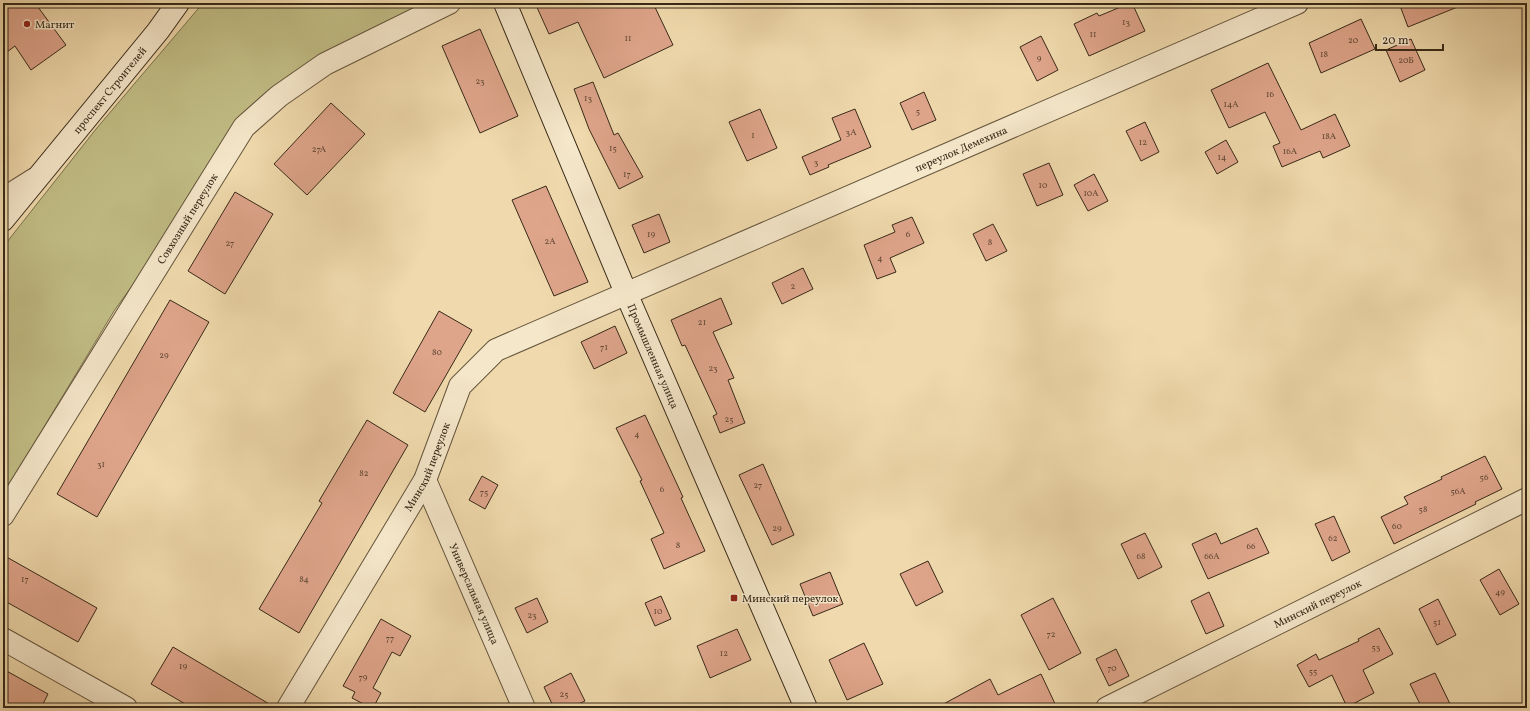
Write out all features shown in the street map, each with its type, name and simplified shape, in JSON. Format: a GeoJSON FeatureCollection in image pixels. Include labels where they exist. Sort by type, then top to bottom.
{"type":"FeatureCollection","features":[{"type":"Feature","properties":{"kind":"street","name":"проспект Строителей"},"geometry":{"type":"LineString","coordinates":[[3,220],[158,31],[178,3]]}},
{"type":"Feature","properties":{"kind":"street","name":"Совхозный переулок"},"geometry":{"type":"LineString","coordinates":[[3,515],[244,127],[279,96],[325,64],[449,3]]}},
{"type":"Feature","properties":{"kind":"street","name":"Промышленная улица"},"geometry":{"type":"LineString","coordinates":[[505,3],[626,293],[806,708]]}},
{"type":"Feature","properties":{"kind":"street","name":"переулок Демехина"},"geometry":{"type":"LineString","coordinates":[[626,293],[1297,3]]}},
{"type":"Feature","properties":{"kind":"street","name":"проспект Строителей"},"geometry":{"type":"LineString","coordinates":[[3,199],[39,176]]}},
{"type":"Feature","properties":{"kind":"street","name":"Минский переулок"},"geometry":{"type":"LineString","coordinates":[[288,708],[425,480],[460,386],[496,350],[626,293]]}},
{"type":"Feature","properties":{"kind":"street","name":"Универсальная улица"},"geometry":{"type":"LineString","coordinates":[[425,480],[524,708]]}},
{"type":"Feature","properties":{"kind":"street","name":"Минский переулок"},"geometry":{"type":"LineString","coordinates":[[1107,708],[1527,499]]}},
{"type":"Feature","properties":{"kind":"street"},"geometry":{"type":"LineString","coordinates":[[3,639],[126,708]]}},
{"type":"Feature","properties":{"kind":"shaded area"},"geometry":{"type":"Polygon","coordinates":[[[203,3],[326,3],[334,8],[338,3],[424,3],[359,35],[274,88],[114,311],[3,495],[3,247],[96,129],[203,3]]]}},
{"type":"Feature","properties":{"kind":"building","name":"Магнит"},"geometry":{"type":"Polygon","coordinates":[[[3,3],[35,3],[66,45],[31,70],[15,46],[3,55],[3,3]]]}},
{"type":"Feature","properties":{"kind":"building"},"geometry":{"type":"Polygon","coordinates":[[[535,3],[653,3],[673,45],[604,78],[578,22],[549,34],[535,3]]]}},
{"type":"Feature","properties":{"kind":"building"},"geometry":{"type":"Polygon","coordinates":[[[1132,3],[1145,31],[1089,56],[1074,24],[1097,13],[1099,16],[1132,3]]]}},
{"type":"Feature","properties":{"kind":"building"},"geometry":{"type":"Polygon","coordinates":[[[1399,3],[1465,3],[1465,4],[1408,27],[1399,3]]]}},
{"type":"Feature","properties":{"kind":"building"},"geometry":{"type":"Polygon","coordinates":[[[1361,19],[1375,49],[1321,73],[1309,43],[1361,19]]]}},
{"type":"Feature","properties":{"kind":"building"},"geometry":{"type":"Polygon","coordinates":[[[480,29],[518,116],[480,133],[442,46],[480,29]]]}},
{"type":"Feature","properties":{"kind":"building"},"geometry":{"type":"Polygon","coordinates":[[[1041,36],[1058,70],[1037,81],[1020,47],[1041,36]]]}},
{"type":"Feature","properties":{"kind":"building"},"geometry":{"type":"Polygon","coordinates":[[[1411,39],[1425,70],[1400,82],[1386,50],[1411,39]]]}},
{"type":"Feature","properties":{"kind":"building"},"geometry":{"type":"Polygon","coordinates":[[[1268,63],[1301,130],[1335,114],[1350,146],[1323,158],[1320,151],[1282,167],[1273,146],[1280,143],[1265,112],[1229,128],[1211,90],[1268,63]]]}},
{"type":"Feature","properties":{"kind":"building"},"geometry":{"type":"Polygon","coordinates":[[[593,82],[614,135],[618,133],[643,177],[619,189],[589,129],[574,89],[593,82]]]}},
{"type":"Feature","properties":{"kind":"building"},"geometry":{"type":"Polygon","coordinates":[[[924,92],[936,120],[912,130],[900,103],[924,92]]]}},
{"type":"Feature","properties":{"kind":"building"},"geometry":{"type":"Polygon","coordinates":[[[331,103],[365,134],[307,195],[274,164],[331,103]]]}},
{"type":"Feature","properties":{"kind":"building"},"geometry":{"type":"Polygon","coordinates":[[[760,109],[777,148],[747,161],[729,122],[760,109]]]}},
{"type":"Feature","properties":{"kind":"building"},"geometry":{"type":"Polygon","coordinates":[[[855,109],[871,147],[828,165],[829,167],[810,175],[802,157],[841,140],[832,118],[855,109]]]}},
{"type":"Feature","properties":{"kind":"building"},"geometry":{"type":"Polygon","coordinates":[[[1145,122],[1159,152],[1141,161],[1126,131],[1145,122]]]}},
{"type":"Feature","properties":{"kind":"building"},"geometry":{"type":"Polygon","coordinates":[[[1226,140],[1238,162],[1217,174],[1205,152],[1226,140]]]}},
{"type":"Feature","properties":{"kind":"building"},"geometry":{"type":"Polygon","coordinates":[[[1049,163],[1063,195],[1037,206],[1023,174],[1049,163]]]}},
{"type":"Feature","properties":{"kind":"building"},"geometry":{"type":"Polygon","coordinates":[[[1094,174],[1108,201],[1088,211],[1074,185],[1094,174]]]}},
{"type":"Feature","properties":{"kind":"building"},"geometry":{"type":"Polygon","coordinates":[[[546,186],[588,282],[554,296],[512,200],[546,186]]]}},
{"type":"Feature","properties":{"kind":"building"},"geometry":{"type":"Polygon","coordinates":[[[235,192],[273,214],[225,294],[188,271],[235,192]]]}},
{"type":"Feature","properties":{"kind":"building"},"geometry":{"type":"Polygon","coordinates":[[[659,214],[670,242],[644,253],[632,225],[659,214]]]}},
{"type":"Feature","properties":{"kind":"building"},"geometry":{"type":"Polygon","coordinates":[[[912,217],[924,243],[890,258],[896,272],[877,279],[864,245],[895,232],[892,225],[912,217]]]}},
{"type":"Feature","properties":{"kind":"building"},"geometry":{"type":"Polygon","coordinates":[[[993,224],[1007,251],[986,261],[973,234],[993,224]]]}},
{"type":"Feature","properties":{"kind":"building"},"geometry":{"type":"Polygon","coordinates":[[[803,268],[813,289],[782,304],[772,283],[803,268]]]}},
{"type":"Feature","properties":{"kind":"building"},"geometry":{"type":"Polygon","coordinates":[[[721,298],[732,324],[713,332],[734,378],[728,380],[745,423],[720,433],[713,416],[717,414],[685,345],[682,346],[671,320],[721,298]]]}},
{"type":"Feature","properties":{"kind":"building"},"geometry":{"type":"Polygon","coordinates":[[[170,300],[209,322],[97,517],[57,494],[170,300]]]}},
{"type":"Feature","properties":{"kind":"building"},"geometry":{"type":"Polygon","coordinates":[[[439,311],[472,330],[425,412],[393,393],[439,311]]]}},
{"type":"Feature","properties":{"kind":"building"},"geometry":{"type":"Polygon","coordinates":[[[615,326],[627,353],[594,369],[581,342],[615,326]]]}},
{"type":"Feature","properties":{"kind":"building"},"geometry":{"type":"Polygon","coordinates":[[[645,415],[683,497],[681,498],[705,551],[664,569],[651,539],[664,533],[640,481],[642,480],[616,428],[645,415]]]}},
{"type":"Feature","properties":{"kind":"building"},"geometry":{"type":"Polygon","coordinates":[[[367,420],[408,445],[299,633],[259,609],[322,503],[319,501],[367,420]]]}},
{"type":"Feature","properties":{"kind":"building"},"geometry":{"type":"Polygon","coordinates":[[[1485,456],[1502,489],[1475,502],[1476,504],[1394,544],[1381,517],[1408,504],[1404,497],[1485,456]]]}},
{"type":"Feature","properties":{"kind":"building"},"geometry":{"type":"Polygon","coordinates":[[[763,464],[794,535],[772,545],[739,475],[763,464]]]}},
{"type":"Feature","properties":{"kind":"building"},"geometry":{"type":"Polygon","coordinates":[[[482,476],[498,485],[485,509],[469,500],[482,476]]]}},
{"type":"Feature","properties":{"kind":"building"},"geometry":{"type":"Polygon","coordinates":[[[1334,516],[1350,552],[1332,561],[1315,524],[1334,516]]]}},
{"type":"Feature","properties":{"kind":"building"},"geometry":{"type":"Polygon","coordinates":[[[1257,528],[1269,553],[1208,579],[1192,544],[1216,533],[1221,544],[1257,528]]]}},
{"type":"Feature","properties":{"kind":"building"},"geometry":{"type":"Polygon","coordinates":[[[1145,533],[1162,567],[1138,579],[1121,544],[1145,533]]]}},
{"type":"Feature","properties":{"kind":"building"},"geometry":{"type":"Polygon","coordinates":[[[3,555],[97,608],[78,642],[3,600],[3,555]]]}},
{"type":"Feature","properties":{"kind":"building"},"geometry":{"type":"Polygon","coordinates":[[[928,561],[943,592],[916,606],[900,574],[928,561]]]}},
{"type":"Feature","properties":{"kind":"building"},"geometry":{"type":"Polygon","coordinates":[[[1499,569],[1519,604],[1500,615],[1480,580],[1499,569]]]}},
{"type":"Feature","properties":{"kind":"building"},"geometry":{"type":"Polygon","coordinates":[[[830,572],[843,604],[813,616],[800,584],[830,572]]]}},
{"type":"Feature","properties":{"kind":"building"},"geometry":{"type":"Polygon","coordinates":[[[1209,592],[1224,626],[1206,634],[1191,601],[1209,592]]]}},
{"type":"Feature","properties":{"kind":"building"},"geometry":{"type":"Polygon","coordinates":[[[661,596],[671,619],[655,626],[645,603],[661,596]]]}},
{"type":"Feature","properties":{"kind":"building"},"geometry":{"type":"Polygon","coordinates":[[[537,598],[548,622],[527,633],[515,608],[537,598]]]}},
{"type":"Feature","properties":{"kind":"building"},"geometry":{"type":"Polygon","coordinates":[[[1053,598],[1081,653],[1049,670],[1021,615],[1053,598]]]}},
{"type":"Feature","properties":{"kind":"building"},"geometry":{"type":"Polygon","coordinates":[[[1438,599],[1456,635],[1437,645],[1419,609],[1438,599]]]}},
{"type":"Feature","properties":{"kind":"building"},"geometry":{"type":"Polygon","coordinates":[[[381,619],[411,636],[400,656],[392,652],[373,688],[381,693],[373,708],[371,708],[352,698],[355,692],[343,686],[381,619]]]}},
{"type":"Feature","properties":{"kind":"building"},"geometry":{"type":"Polygon","coordinates":[[[1379,628],[1393,654],[1363,670],[1374,693],[1347,707],[1332,675],[1309,687],[1297,665],[1316,654],[1319,660],[1359,641],[1358,639],[1379,628]]]}},
{"type":"Feature","properties":{"kind":"building"},"geometry":{"type":"Polygon","coordinates":[[[737,629],[751,660],[710,678],[697,646],[737,629]]]}},
{"type":"Feature","properties":{"kind":"building"},"geometry":{"type":"Polygon","coordinates":[[[864,643],[883,684],[847,700],[829,660],[864,643]]]}},
{"type":"Feature","properties":{"kind":"building"},"geometry":{"type":"Polygon","coordinates":[[[173,647],[276,708],[192,708],[151,684],[173,647]]]}},
{"type":"Feature","properties":{"kind":"building"},"geometry":{"type":"Polygon","coordinates":[[[1116,649],[1129,676],[1109,686],[1096,659],[1116,649]]]}},
{"type":"Feature","properties":{"kind":"building"},"geometry":{"type":"Polygon","coordinates":[[[3,669],[48,694],[41,708],[3,708],[3,669]]]}},
{"type":"Feature","properties":{"kind":"building"},"geometry":{"type":"Polygon","coordinates":[[[571,673],[585,701],[570,708],[554,708],[544,687],[571,673]]]}},
{"type":"Feature","properties":{"kind":"building"},"geometry":{"type":"Polygon","coordinates":[[[1435,673],[1452,708],[1422,708],[1410,684],[1435,673]]]}},
{"type":"Feature","properties":{"kind":"building"},"geometry":{"type":"Polygon","coordinates":[[[1041,674],[1057,708],[936,708],[990,679],[998,695],[1041,674]]]}},
{"type":"Feature","properties":{"kind":"place","name":"Магнит"},"geometry":{"type":"Point","coordinates":[27,24]}},
{"type":"Feature","properties":{"kind":"place","name":"Минский переулок"},"geometry":{"type":"Point","coordinates":[734,598]}}]}
